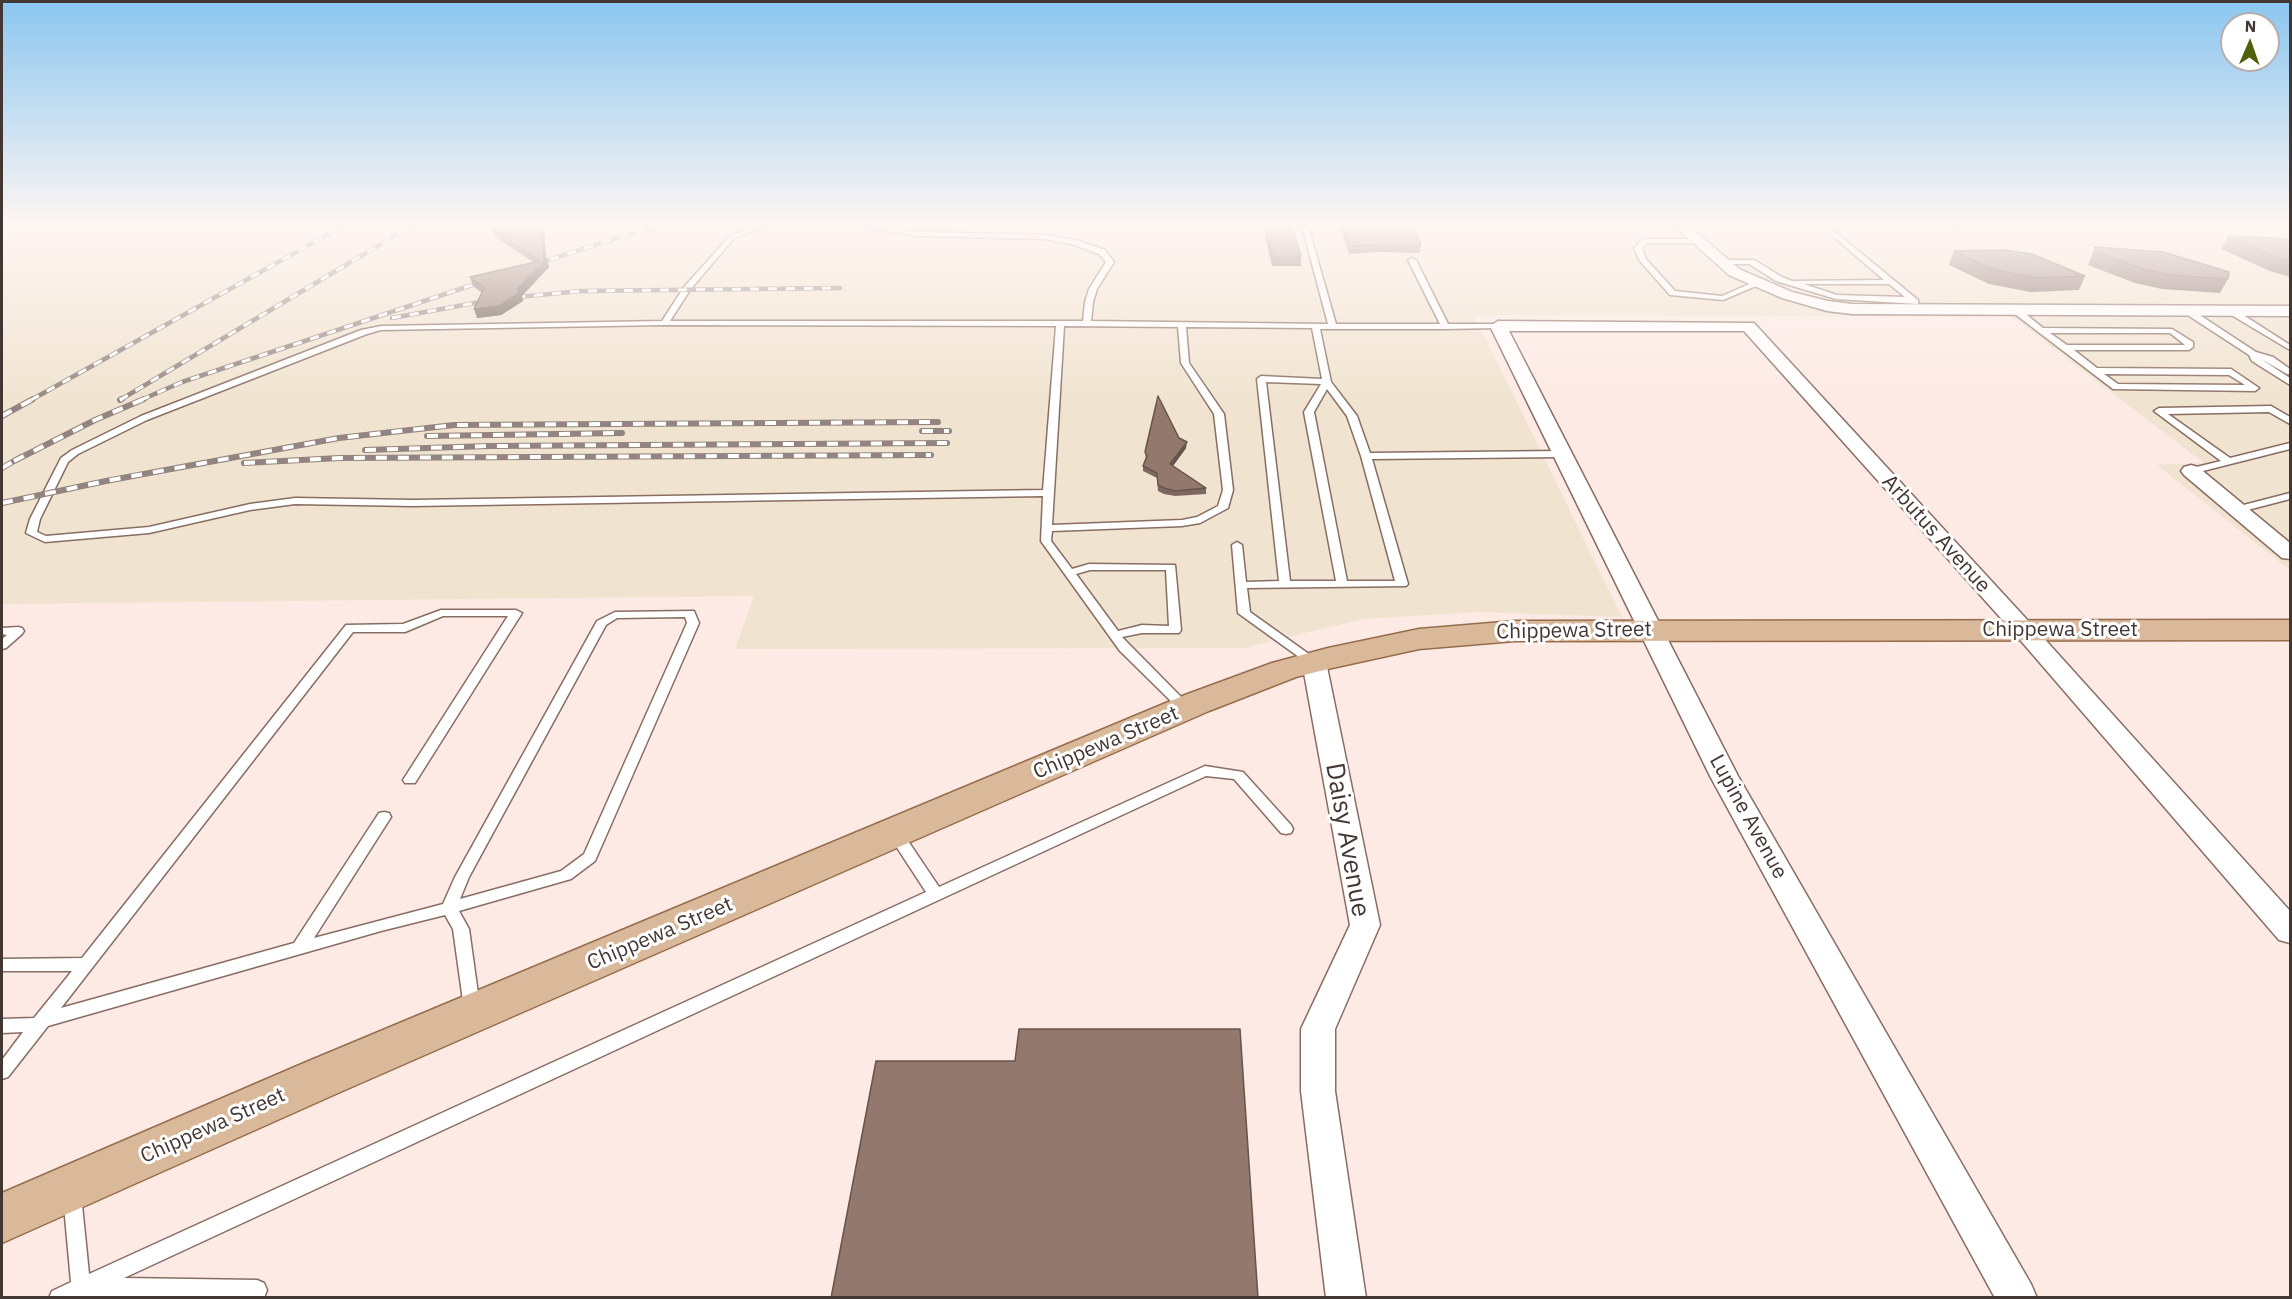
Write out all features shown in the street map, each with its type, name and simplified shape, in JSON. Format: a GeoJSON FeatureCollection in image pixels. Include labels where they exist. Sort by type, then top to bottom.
{"type":"FeatureCollection","features":[{"type":"Feature","properties":{"kind":"main road","name":"Chippewa Street"},"geometry":{"type":"LineString","coordinates":[[2,1218],[1185,708],[1252,682],[1314,662],[1373,647],[1466,634],[1650,630],[2290,630]]}},
{"type":"Feature","properties":{"kind":"street"},"geometry":{"type":"LineString","coordinates":[[1767,287],[1787,295],[1827,306],[1852,309],[1917,304],[2014,309],[2290,311]]}},
{"type":"Feature","properties":{"kind":"street","name":"Arbutus Avenue"},"geometry":{"type":"LineString","coordinates":[[1498,326],[1748,326],[2023,629],[2290,931]]}},
{"type":"Feature","properties":{"kind":"street","name":"Lupine Avenue"},"geometry":{"type":"LineString","coordinates":[[1498,326],[1724,776],[2017,1298]]}},
{"type":"Feature","properties":{"kind":"street"},"geometry":{"type":"LineString","coordinates":[[2191,471],[2290,553]]}},
{"type":"Feature","properties":{"kind":"street","name":"Daisy Avenue"},"geometry":{"type":"LineString","coordinates":[[1314,662],[1365,925],[1318,1029],[1318,1092],[1346,1298]]}},
{"type":"Feature","properties":{"kind":"lane"},"geometry":{"type":"LineString","coordinates":[[664,323],[689,287]]}},
{"type":"Feature","properties":{"kind":"lane"},"geometry":{"type":"LineString","coordinates":[[1087,324],[1089,302],[1094,287]]}},
{"type":"Feature","properties":{"kind":"lane"},"geometry":{"type":"LineString","coordinates":[[1322,287],[1333,327]]}},
{"type":"Feature","properties":{"kind":"lane"},"geometry":{"type":"LineString","coordinates":[[1425,287],[1444,327]]}},
{"type":"Feature","properties":{"kind":"lane"},"geometry":{"type":"LineString","coordinates":[[1667,287],[1673,293],[1723,298],[1750,287]]}},
{"type":"Feature","properties":{"kind":"lane"},"geometry":{"type":"LineString","coordinates":[[1801,287],[1836,297],[1917,304]]}},
{"type":"Feature","properties":{"kind":"lane"},"geometry":{"type":"LineString","coordinates":[[1896,287],[1917,304]]}},
{"type":"Feature","properties":{"kind":"lane"},"geometry":{"type":"LineString","coordinates":[[2014,309],[2041,330],[2116,387],[2256,388],[2231,372],[2095,371]]}},
{"type":"Feature","properties":{"kind":"lane"},"geometry":{"type":"LineString","coordinates":[[2186,310],[2253,354],[2270,359],[2290,372]]}},
{"type":"Feature","properties":{"kind":"lane"},"geometry":{"type":"LineString","coordinates":[[2230,311],[2290,348]]}},
{"type":"Feature","properties":{"kind":"lane"},"geometry":{"type":"LineString","coordinates":[[1048,493],[413,503],[295,501],[250,507],[149,530],[45,539],[31,533],[35,519],[64,460],[75,452],[144,418],[364,332],[392,326],[664,323],[1498,326]]}},
{"type":"Feature","properties":{"kind":"lane"},"geometry":{"type":"LineString","coordinates":[[1060,324],[1046,542],[1137,664],[1185,708]]}},
{"type":"Feature","properties":{"kind":"lane"},"geometry":{"type":"LineString","coordinates":[[1047,528],[1182,524],[1200,520],[1223,508],[1228,490],[1219,414],[1185,363],[1182,325]]}},
{"type":"Feature","properties":{"kind":"lane"},"geometry":{"type":"LineString","coordinates":[[1241,585],[1402,584],[1366,456],[1352,416],[1327,381],[1316,327]]}},
{"type":"Feature","properties":{"kind":"lane"},"geometry":{"type":"LineString","coordinates":[[2041,330],[2172,331],[2189,342],[2189,347],[2065,348]]}},
{"type":"Feature","properties":{"kind":"lane"},"geometry":{"type":"LineString","coordinates":[[2253,354],[2255,359],[2290,382]]}},
{"type":"Feature","properties":{"kind":"lane"},"geometry":{"type":"LineString","coordinates":[[1286,584],[1261,379],[1327,381]]}},
{"type":"Feature","properties":{"kind":"lane"},"geometry":{"type":"LineString","coordinates":[[1327,381],[1309,412],[1342,584]]}},
{"type":"Feature","properties":{"kind":"lane"},"geometry":{"type":"LineString","coordinates":[[2271,409],[2290,421]]}},
{"type":"Feature","properties":{"kind":"lane"},"geometry":{"type":"LineString","coordinates":[[2226,460],[2159,411],[2290,409]]}},
{"type":"Feature","properties":{"kind":"lane"},"geometry":{"type":"LineString","coordinates":[[2191,471],[2226,460],[2290,446]]}},
{"type":"Feature","properties":{"kind":"lane"},"geometry":{"type":"LineString","coordinates":[[1366,456],[1561,454]]}},
{"type":"Feature","properties":{"kind":"lane"},"geometry":{"type":"LineString","coordinates":[[2236,510],[2290,496]]}},
{"type":"Feature","properties":{"kind":"lane"},"geometry":{"type":"LineString","coordinates":[[1237,545],[1244,613],[1314,662]]}},
{"type":"Feature","properties":{"kind":"lane"},"geometry":{"type":"LineString","coordinates":[[1069,573],[1089,567],[1171,567],[1175,630],[1142,629],[1114,636]]}},
{"type":"Feature","properties":{"kind":"lane"},"geometry":{"type":"LineString","coordinates":[[2,1072],[350,628],[405,628],[441,613],[516,613],[410,780]]}},
{"type":"Feature","properties":{"kind":"lane"},"geometry":{"type":"LineString","coordinates":[[2,1026],[39,1023],[300,947],[449,908],[566,875],[590,857],[693,623],[690,613],[615,615],[601,623],[462,877],[449,908]]}},
{"type":"Feature","properties":{"kind":"lane"},"geometry":{"type":"LineString","coordinates":[[2,631],[18,631],[2,645]]}},
{"type":"Feature","properties":{"kind":"lane"},"geometry":{"type":"LineString","coordinates":[[59,1298],[1205,771],[1238,775],[1286,829]]}},
{"type":"Feature","properties":{"kind":"lane"},"geometry":{"type":"LineString","coordinates":[[300,947],[384,817]]}},
{"type":"Feature","properties":{"kind":"lane"},"geometry":{"type":"LineString","coordinates":[[895,833],[936,895]]}},
{"type":"Feature","properties":{"kind":"lane"},"geometry":{"type":"LineString","coordinates":[[449,908],[461,929],[473,1014]]}},
{"type":"Feature","properties":{"kind":"lane"},"geometry":{"type":"LineString","coordinates":[[2,965],[87,964]]}},
{"type":"Feature","properties":{"kind":"lane"},"geometry":{"type":"LineString","coordinates":[[71,1188],[81,1287]]}},
{"type":"Feature","properties":{"kind":"lane"},"geometry":{"type":"LineString","coordinates":[[81,1287],[257,1290],[254,1298]]}},
{"type":"Feature","properties":{"kind":"shaded area"},"geometry":{"type":"Polygon","coordinates":[[[2,287],[2290,287],[2290,570],[2157,465],[2204,463],[2012,317],[1474,315],[1622,617],[1478,612],[1363,619],[1244,648],[735,649],[754,596],[2,604],[2,287]]]}},
{"type":"Feature","properties":{"kind":"building"},"geometry":{"type":"Polygon","coordinates":[[[482,287],[519,287],[517,289],[520,292],[499,306],[474,309],[484,288],[482,287]]]}},
{"type":"Feature","properties":{"kind":"building"},"geometry":{"type":"Polygon","coordinates":[[[1158,396],[1179,438],[1187,442],[1170,464],[1206,488],[1175,491],[1164,488],[1158,485],[1157,473],[1143,466],[1147,456],[1145,452],[1158,396]]]}},
{"type":"Feature","properties":{"kind":"building"},"geometry":{"type":"Polygon","coordinates":[[[1019,1029],[1240,1029],[1258,1298],[831,1298],[876,1061],[1015,1061],[1019,1029]]]}},
{"type":"Feature","properties":{"kind":"railway"},"geometry":{"type":"LineString","coordinates":[[31,400],[234,287]]}},
{"type":"Feature","properties":{"kind":"railway"},"geometry":{"type":"LineString","coordinates":[[122,399],[120,400],[310,287]]}},
{"type":"Feature","properties":{"kind":"railway"},"geometry":{"type":"LineString","coordinates":[[141,400],[182,382],[467,287]]}},
{"type":"Feature","properties":{"kind":"railway"},"geometry":{"type":"LineString","coordinates":[[392,318],[497,299],[581,291],[840,288]]}},
{"type":"Feature","properties":{"kind":"railway"},"geometry":{"type":"LineString","coordinates":[[2,416],[33,399]]}},
{"type":"Feature","properties":{"kind":"railway"},"geometry":{"type":"LineString","coordinates":[[15,461],[95,420],[144,399]]}},
{"type":"Feature","properties":{"kind":"railway"},"geometry":{"type":"LineString","coordinates":[[2,503],[106,481],[339,438],[454,425],[938,422]]}},
{"type":"Feature","properties":{"kind":"railway"},"geometry":{"type":"LineString","coordinates":[[922,431],[949,431]]}},
{"type":"Feature","properties":{"kind":"railway"},"geometry":{"type":"LineString","coordinates":[[427,436],[622,433]]}},
{"type":"Feature","properties":{"kind":"railway"},"geometry":{"type":"LineString","coordinates":[[365,450],[489,446],[947,443]]}},
{"type":"Feature","properties":{"kind":"railway"},"geometry":{"type":"LineString","coordinates":[[244,463],[340,458],[931,455]]}},
{"type":"Feature","properties":{"kind":"railway"},"geometry":{"type":"LineString","coordinates":[[15,461],[21,457]]}},
{"type":"Feature","properties":{"kind":"railway"},"geometry":{"type":"LineString","coordinates":[[2,468],[15,461]]}}]}
